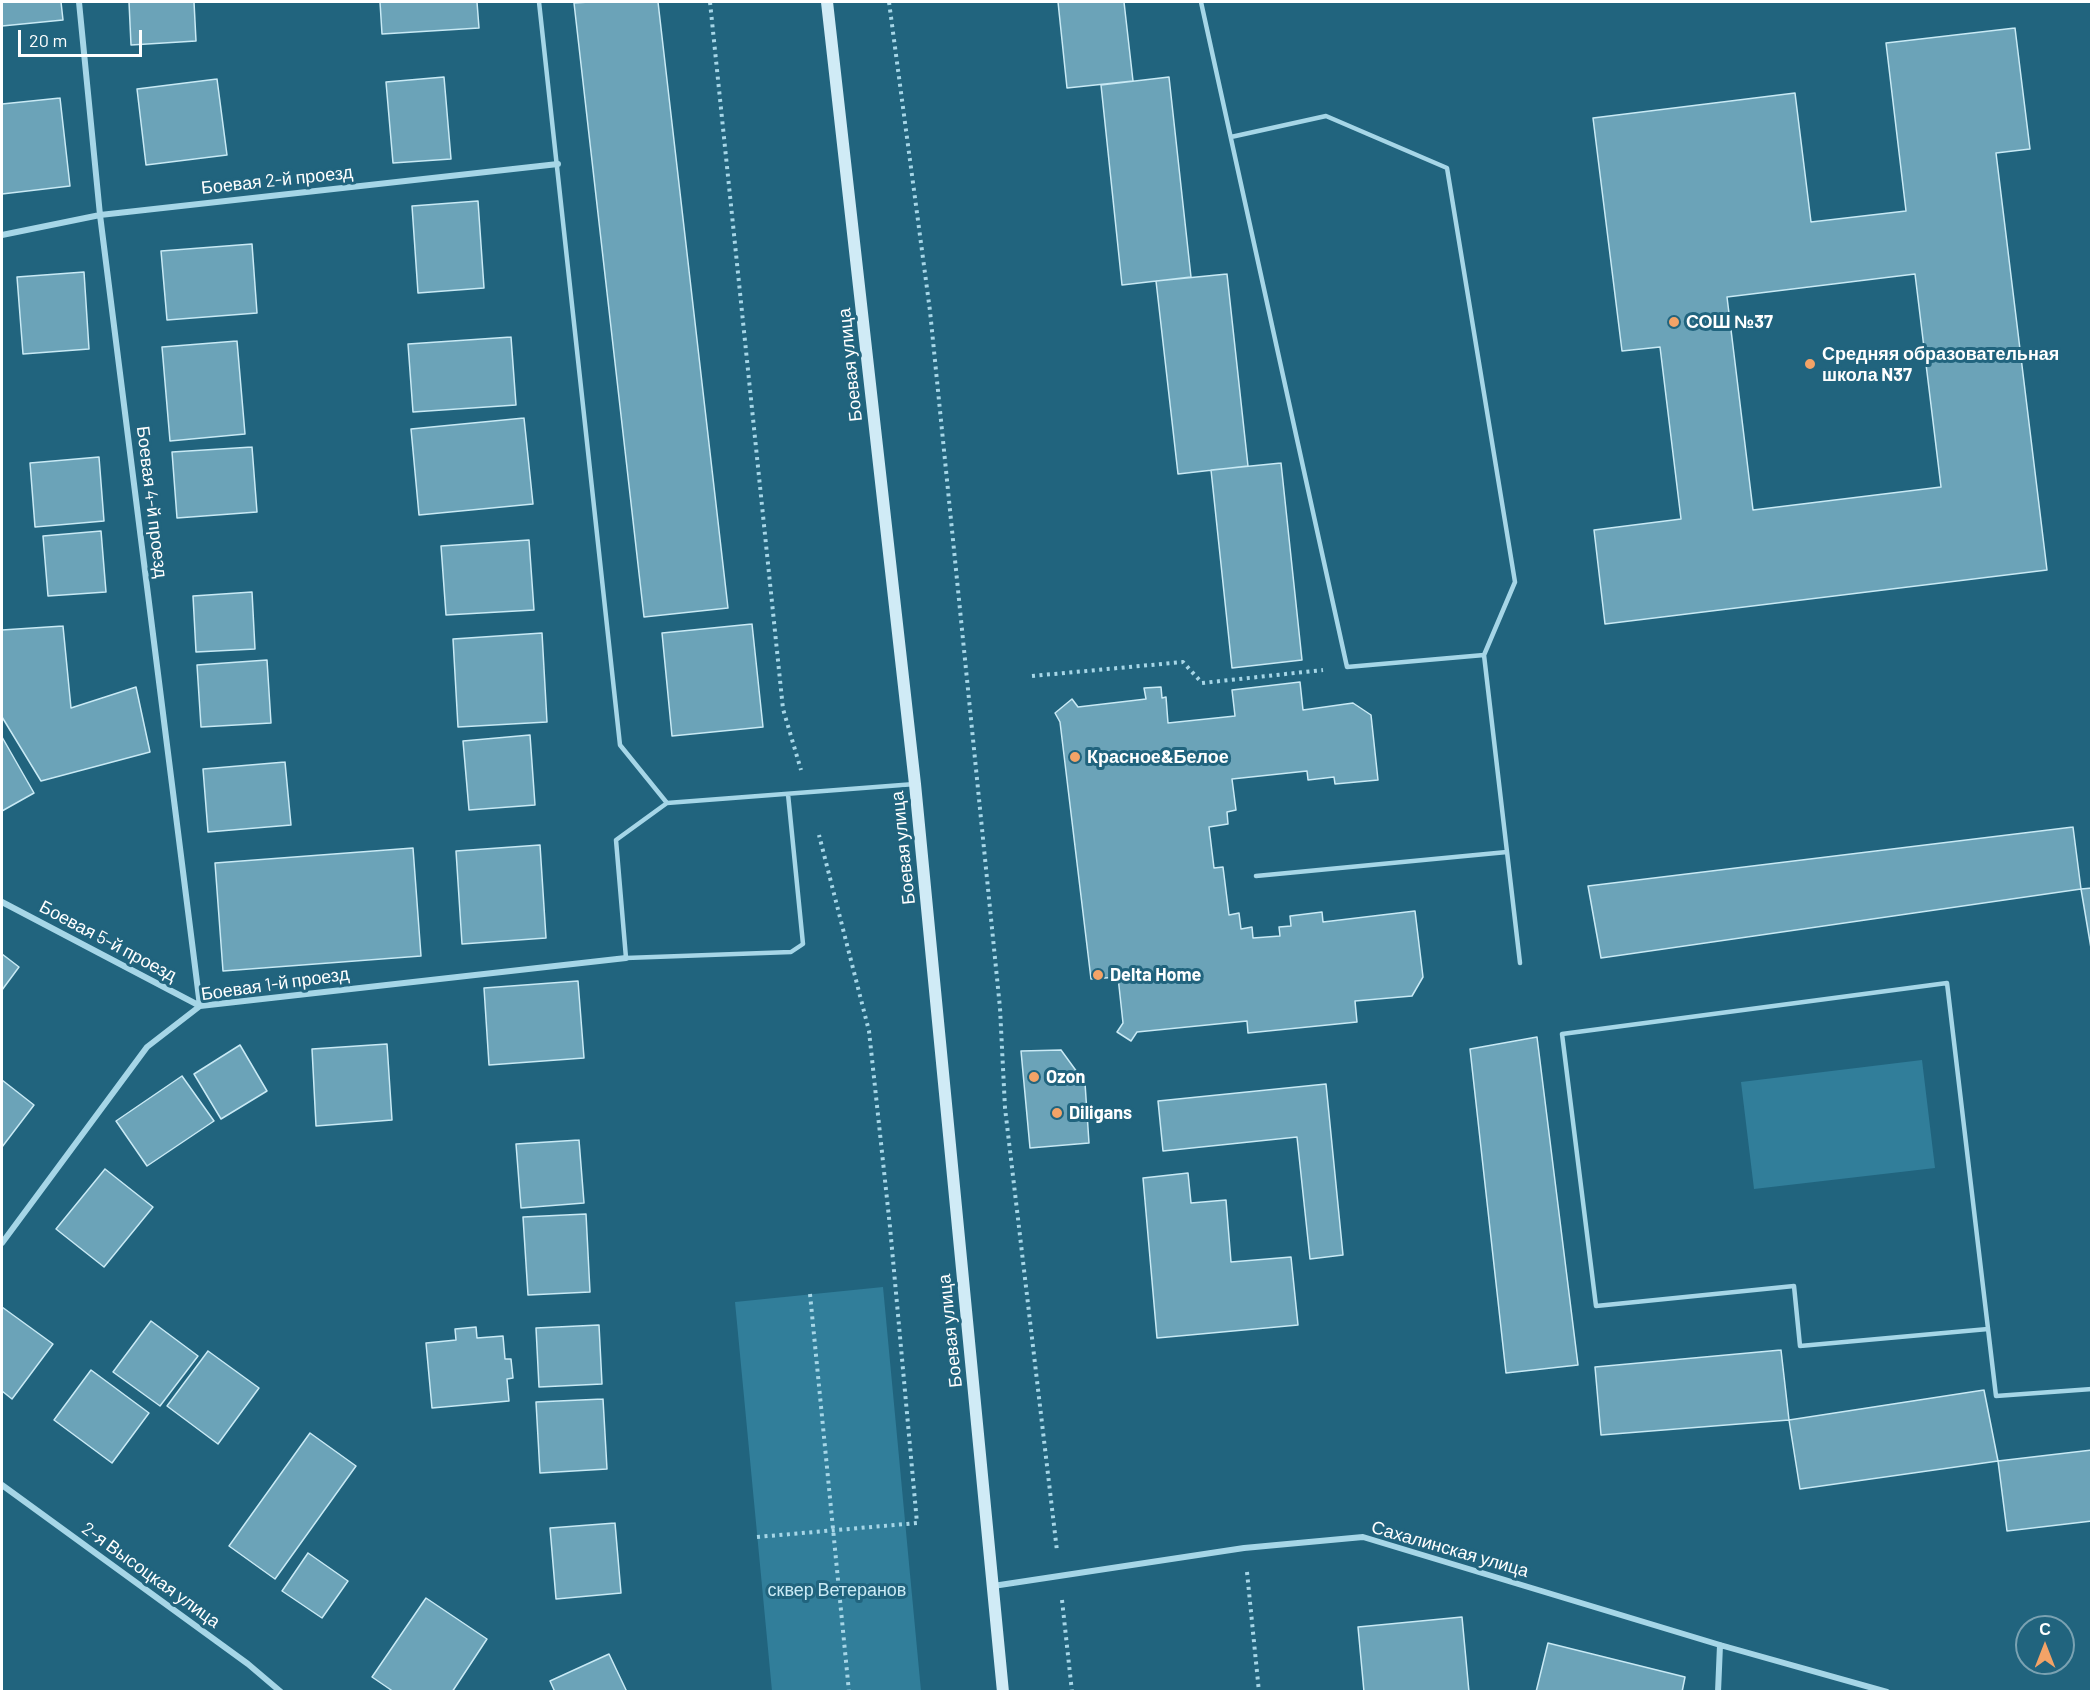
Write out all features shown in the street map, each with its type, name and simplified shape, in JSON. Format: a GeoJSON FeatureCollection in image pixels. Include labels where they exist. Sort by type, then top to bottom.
{"type":"FeatureCollection","features":[{"type":"Feature","properties":{"kind":"main road","name":"Боевая улица"},"geometry":{"type":"LineString","coordinates":[[826,2],[915,784],[1003,1692]]}},
{"type":"Feature","properties":{"kind":"street","name":"Боевая 4-й проезд"},"geometry":{"type":"LineString","coordinates":[[79,2],[100,215],[200,1006]]}},
{"type":"Feature","properties":{"kind":"street","name":"Боевая 2-й проезд"},"geometry":{"type":"LineString","coordinates":[[2,235],[100,215],[558,164]]}},
{"type":"Feature","properties":{"kind":"street","name":"Боевая 5-й проезд"},"geometry":{"type":"LineString","coordinates":[[2,902],[200,1006]]}},
{"type":"Feature","properties":{"kind":"street","name":"Боевая 1-й проезд"},"geometry":{"type":"LineString","coordinates":[[2,1243],[147,1047],[200,1006],[626,958]]}},
{"type":"Feature","properties":{"kind":"street","name":"2-я Высоцкая улица"},"geometry":{"type":"LineString","coordinates":[[2,1485],[248,1664],[281,1692]]}},
{"type":"Feature","properties":{"kind":"street","name":"Сахалинская улица"},"geometry":{"type":"LineString","coordinates":[[993,1586],[1244,1548],[1363,1537],[1720,1645],[1887,1692]]}},
{"type":"Feature","properties":{"kind":"street"},"geometry":{"type":"LineString","coordinates":[[1718,1692],[1720,1645]]}},
{"type":"Feature","properties":{"kind":"lane"},"geometry":{"type":"LineString","coordinates":[[539,2],[620,745],[667,802]]}},
{"type":"Feature","properties":{"kind":"lane"},"geometry":{"type":"LineString","coordinates":[[1201,2],[1347,667],[1484,655]]}},
{"type":"Feature","properties":{"kind":"lane"},"geometry":{"type":"LineString","coordinates":[[1231,137],[1326,116],[1447,168],[1515,582],[1484,655],[1520,963]]}},
{"type":"Feature","properties":{"kind":"lane"},"geometry":{"type":"LineString","coordinates":[[788,794],[803,944],[790,952],[626,958],[616,840],[667,802],[915,784]]}},
{"type":"Feature","properties":{"kind":"lane"},"geometry":{"type":"LineString","coordinates":[[1256,876],[1507,852]]}},
{"type":"Feature","properties":{"kind":"lane"},"geometry":{"type":"LineString","coordinates":[[1988,1329],[1800,1346],[1794,1286],[1596,1306],[1562,1034],[1947,983],[1996,1396],[2091,1389]]}},
{"type":"Feature","properties":{"kind":"path"},"geometry":{"type":"LineString","coordinates":[[710,2],[783,709],[808,792],[869,1031],[890,1227],[917,1523],[757,1537]]}},
{"type":"Feature","properties":{"kind":"path"},"geometry":{"type":"LineString","coordinates":[[889,2],[930,311],[1000,1008],[1005,1108],[1072,1692]]}},
{"type":"Feature","properties":{"kind":"path"},"geometry":{"type":"LineString","coordinates":[[1032,676],[1183,663],[1202,683],[1347,667]]}},
{"type":"Feature","properties":{"kind":"path"},"geometry":{"type":"LineString","coordinates":[[810,1294],[849,1692]]}},
{"type":"Feature","properties":{"kind":"path"},"geometry":{"type":"LineString","coordinates":[[1244,1548],[1260,1692]]}},
{"type":"Feature","properties":{"kind":"green space"},"geometry":{"type":"Polygon","coordinates":[[[1922,1060],[1935,1168],[1754,1189],[1741,1082],[1922,1060]]]}},
{"type":"Feature","properties":{"kind":"green space","name":"сквер Ветеранов"},"geometry":{"type":"Polygon","coordinates":[[[883,1287],[921,1691],[772,1691],[735,1302],[883,1287]]]}},
{"type":"Feature","properties":{"kind":"building"},"geometry":{"type":"Polygon","coordinates":[[[2,2],[61,2],[63,20],[2,26],[2,2]]]}},
{"type":"Feature","properties":{"kind":"building"},"geometry":{"type":"Polygon","coordinates":[[[129,2],[194,2],[196,41],[131,45],[129,2]]]}},
{"type":"Feature","properties":{"kind":"building"},"geometry":{"type":"Polygon","coordinates":[[[380,2],[477,2],[479,28],[382,34],[380,2]]]}},
{"type":"Feature","properties":{"kind":"building"},"geometry":{"type":"Polygon","coordinates":[[[658,2],[728,608],[644,617],[574,3],[658,2]]]}},
{"type":"Feature","properties":{"kind":"building"},"geometry":{"type":"Polygon","coordinates":[[[1058,2],[1124,2],[1133,81],[1067,88],[1058,2]]]}},
{"type":"Feature","properties":{"kind":"building","name":"СОШ №37"},"geometry":{"type":"Polygon","coordinates":[[[2015,28],[2030,149],[1996,153],[2047,570],[1605,624],[1594,530],[1681,519],[1660,347],[1622,351],[1593,118],[1795,93],[1811,222],[1906,211],[1886,43],[2015,28]],[[1915,274],[1727,297],[1753,510],[1941,487],[1915,274]]]}},
{"type":"Feature","properties":{"kind":"building"},"geometry":{"type":"Polygon","coordinates":[[[444,77],[451,159],[393,163],[386,82],[444,77]]]}},
{"type":"Feature","properties":{"kind":"building"},"geometry":{"type":"Polygon","coordinates":[[[1169,77],[1191,277],[1122,285],[1101,85],[1169,77]]]}},
{"type":"Feature","properties":{"kind":"building"},"geometry":{"type":"Polygon","coordinates":[[[217,79],[227,155],[146,165],[137,89],[217,79]]]}},
{"type":"Feature","properties":{"kind":"building"},"geometry":{"type":"Polygon","coordinates":[[[60,98],[70,186],[2,194],[2,104],[60,98]]]}},
{"type":"Feature","properties":{"kind":"building"},"geometry":{"type":"Polygon","coordinates":[[[478,201],[484,288],[418,293],[412,206],[478,201]]]}},
{"type":"Feature","properties":{"kind":"building"},"geometry":{"type":"Polygon","coordinates":[[[252,244],[257,313],[167,320],[161,251],[252,244]]]}},
{"type":"Feature","properties":{"kind":"building"},"geometry":{"type":"Polygon","coordinates":[[[84,272],[89,349],[23,354],[17,277],[84,272]]]}},
{"type":"Feature","properties":{"kind":"building"},"geometry":{"type":"Polygon","coordinates":[[[1227,274],[1248,466],[1178,474],[1156,281],[1227,274]]]}},
{"type":"Feature","properties":{"kind":"building"},"geometry":{"type":"Polygon","coordinates":[[[511,337],[516,405],[413,412],[408,344],[511,337]]]}},
{"type":"Feature","properties":{"kind":"building"},"geometry":{"type":"Polygon","coordinates":[[[237,341],[245,434],[170,441],[162,347],[237,341]]]}},
{"type":"Feature","properties":{"kind":"building"},"geometry":{"type":"Polygon","coordinates":[[[524,418],[533,504],[419,515],[411,429],[524,418]]]}},
{"type":"Feature","properties":{"kind":"building"},"geometry":{"type":"Polygon","coordinates":[[[252,447],[257,512],[177,518],[172,452],[252,447]]]}},
{"type":"Feature","properties":{"kind":"building"},"geometry":{"type":"Polygon","coordinates":[[[99,457],[104,521],[35,527],[30,463],[99,457]]]}},
{"type":"Feature","properties":{"kind":"building"},"geometry":{"type":"Polygon","coordinates":[[[1281,463],[1302,660],[1232,668],[1211,470],[1281,463]]]}},
{"type":"Feature","properties":{"kind":"building"},"geometry":{"type":"Polygon","coordinates":[[[101,531],[106,592],[48,596],[43,536],[101,531]]]}},
{"type":"Feature","properties":{"kind":"building"},"geometry":{"type":"Polygon","coordinates":[[[529,540],[534,610],[446,615],[441,546],[529,540]]]}},
{"type":"Feature","properties":{"kind":"building"},"geometry":{"type":"Polygon","coordinates":[[[252,592],[255,649],[196,652],[193,596],[252,592]]]}},
{"type":"Feature","properties":{"kind":"building"},"geometry":{"type":"Polygon","coordinates":[[[752,624],[763,727],[672,736],[662,633],[752,624]]]}},
{"type":"Feature","properties":{"kind":"building"},"geometry":{"type":"Polygon","coordinates":[[[63,626],[71,708],[136,687],[150,752],[41,781],[2,717],[2,630],[63,626]]]}},
{"type":"Feature","properties":{"kind":"building"},"geometry":{"type":"Polygon","coordinates":[[[542,633],[547,722],[458,727],[453,639],[542,633]]]}},
{"type":"Feature","properties":{"kind":"building"},"geometry":{"type":"Polygon","coordinates":[[[267,660],[271,723],[201,727],[197,665],[267,660]]]}},
{"type":"Feature","properties":{"kind":"building"},"geometry":{"type":"Polygon","coordinates":[[[1300,682],[1303,710],[1353,703],[1371,715],[1378,780],[1335,784],[1334,777],[1308,780],[1307,771],[1232,779],[1236,810],[1227,812],[1228,824],[1209,827],[1214,868],[1223,867],[1229,915],[1239,913],[1241,929],[1252,927],[1253,938],[1280,936],[1279,927],[1291,926],[1290,916],[1322,912],[1323,922],[1415,911],[1423,977],[1412,996],[1355,1001],[1357,1022],[1248,1033],[1247,1021],[1137,1032],[1131,1041],[1117,1032],[1123,1023],[1118,977],[1091,979],[1060,722],[1055,713],[1072,699],[1078,707],[1146,699],[1144,688],[1161,687],[1162,698],[1166,697],[1168,723],[1235,716],[1232,690],[1300,682]]]}},
{"type":"Feature","properties":{"kind":"building"},"geometry":{"type":"Polygon","coordinates":[[[530,735],[535,805],[469,810],[463,741],[530,735]]]}},
{"type":"Feature","properties":{"kind":"building"},"geometry":{"type":"Polygon","coordinates":[[[2,737],[34,793],[2,811],[2,737]]]}},
{"type":"Feature","properties":{"kind":"building"},"geometry":{"type":"Polygon","coordinates":[[[285,762],[291,825],[208,832],[203,769],[285,762]]]}},
{"type":"Feature","properties":{"kind":"building"},"geometry":{"type":"Polygon","coordinates":[[[2073,827],[2081,889],[1601,958],[1588,886],[2073,827]]]}},
{"type":"Feature","properties":{"kind":"building"},"geometry":{"type":"Polygon","coordinates":[[[540,845],[546,938],[462,944],[456,851],[540,845]]]}},
{"type":"Feature","properties":{"kind":"building"},"geometry":{"type":"Polygon","coordinates":[[[413,848],[421,956],[223,971],[215,863],[413,848]]]}},
{"type":"Feature","properties":{"kind":"building"},"geometry":{"type":"Polygon","coordinates":[[[2092,888],[2092,954],[2081,889],[2092,888]]]}},
{"type":"Feature","properties":{"kind":"building"},"geometry":{"type":"Polygon","coordinates":[[[2,954],[19,967],[2,990],[2,954]]]}},
{"type":"Feature","properties":{"kind":"building"},"geometry":{"type":"Polygon","coordinates":[[[578,981],[584,1058],[489,1065],[484,988],[578,981]]]}},
{"type":"Feature","properties":{"kind":"building"},"geometry":{"type":"Polygon","coordinates":[[[1537,1037],[1578,1365],[1506,1373],[1470,1049],[1537,1037]]]}},
{"type":"Feature","properties":{"kind":"building"},"geometry":{"type":"Polygon","coordinates":[[[387,1044],[392,1120],[316,1126],[312,1049],[387,1044]]]}},
{"type":"Feature","properties":{"kind":"building"},"geometry":{"type":"Polygon","coordinates":[[[240,1045],[267,1091],[221,1119],[194,1074],[240,1045]]]}},
{"type":"Feature","properties":{"kind":"building","name":"Diligans"},"geometry":{"type":"Polygon","coordinates":[[[1061,1050],[1085,1083],[1089,1143],[1030,1148],[1021,1051],[1061,1050]]]}},
{"type":"Feature","properties":{"kind":"building"},"geometry":{"type":"Polygon","coordinates":[[[182,1076],[214,1121],[147,1166],[116,1121],[182,1076]]]}},
{"type":"Feature","properties":{"kind":"building"},"geometry":{"type":"Polygon","coordinates":[[[2,1080],[34,1105],[2,1147],[2,1080]]]}},
{"type":"Feature","properties":{"kind":"building"},"geometry":{"type":"Polygon","coordinates":[[[1326,1084],[1343,1255],[1310,1259],[1297,1137],[1163,1151],[1158,1101],[1326,1084]]]}},
{"type":"Feature","properties":{"kind":"building"},"geometry":{"type":"Polygon","coordinates":[[[579,1140],[584,1203],[521,1208],[516,1144],[579,1140]]]}},
{"type":"Feature","properties":{"kind":"building"},"geometry":{"type":"Polygon","coordinates":[[[105,1169],[153,1207],[104,1267],[56,1229],[105,1169]]]}},
{"type":"Feature","properties":{"kind":"building"},"geometry":{"type":"Polygon","coordinates":[[[1188,1173],[1191,1203],[1226,1200],[1231,1262],[1291,1257],[1298,1325],[1157,1338],[1143,1178],[1188,1173]]]}},
{"type":"Feature","properties":{"kind":"building"},"geometry":{"type":"Polygon","coordinates":[[[586,1214],[590,1292],[528,1295],[523,1217],[586,1214]]]}},
{"type":"Feature","properties":{"kind":"building"},"geometry":{"type":"Polygon","coordinates":[[[2,1307],[53,1344],[12,1399],[2,1391],[2,1307]]]}},
{"type":"Feature","properties":{"kind":"building"},"geometry":{"type":"Polygon","coordinates":[[[151,1321],[198,1356],[160,1406],[113,1372],[151,1321]]]}},
{"type":"Feature","properties":{"kind":"building"},"geometry":{"type":"Polygon","coordinates":[[[599,1325],[602,1384],[539,1387],[536,1328],[599,1325]]]}},
{"type":"Feature","properties":{"kind":"building"},"geometry":{"type":"Polygon","coordinates":[[[476,1327],[477,1338],[503,1336],[505,1359],[511,1359],[513,1378],[507,1379],[509,1401],[432,1408],[426,1343],[456,1340],[455,1329],[476,1327]]]}},
{"type":"Feature","properties":{"kind":"building"},"geometry":{"type":"Polygon","coordinates":[[[1781,1350],[1789,1420],[1601,1435],[1595,1367],[1781,1350]]]}},
{"type":"Feature","properties":{"kind":"building"},"geometry":{"type":"Polygon","coordinates":[[[208,1351],[259,1388],[218,1444],[167,1406],[208,1351]]]}},
{"type":"Feature","properties":{"kind":"building"},"geometry":{"type":"Polygon","coordinates":[[[91,1370],[149,1413],[112,1463],[54,1420],[91,1370]]]}},
{"type":"Feature","properties":{"kind":"building"},"geometry":{"type":"Polygon","coordinates":[[[1984,1390],[1998,1461],[1800,1489],[1789,1420],[1984,1390]]]}},
{"type":"Feature","properties":{"kind":"building"},"geometry":{"type":"Polygon","coordinates":[[[603,1399],[607,1469],[540,1473],[536,1402],[603,1399]]]}},
{"type":"Feature","properties":{"kind":"building"},"geometry":{"type":"Polygon","coordinates":[[[310,1433],[356,1466],[275,1579],[229,1546],[310,1433]]]}},
{"type":"Feature","properties":{"kind":"building"},"geometry":{"type":"Polygon","coordinates":[[[2092,1450],[2092,1521],[2007,1531],[1998,1461],[2092,1450]]]}},
{"type":"Feature","properties":{"kind":"building"},"geometry":{"type":"Polygon","coordinates":[[[615,1523],[621,1593],[556,1599],[550,1528],[615,1523]]]}},
{"type":"Feature","properties":{"kind":"building"},"geometry":{"type":"Polygon","coordinates":[[[308,1553],[348,1581],[322,1618],[282,1591],[308,1553]]]}},
{"type":"Feature","properties":{"kind":"building"},"geometry":{"type":"Polygon","coordinates":[[[426,1598],[487,1639],[452,1692],[394,1692],[372,1677],[426,1598]]]}},
{"type":"Feature","properties":{"kind":"building"},"geometry":{"type":"Polygon","coordinates":[[[1462,1617],[1469,1692],[1364,1692],[1358,1627],[1462,1617]]]}},
{"type":"Feature","properties":{"kind":"building"},"geometry":{"type":"Polygon","coordinates":[[[1548,1643],[1685,1677],[1682,1692],[1536,1692],[1548,1643]]]}},
{"type":"Feature","properties":{"kind":"building"},"geometry":{"type":"Polygon","coordinates":[[[609,1654],[627,1692],[555,1692],[550,1681],[609,1654]]]}},
{"type":"Feature","properties":{"kind":"place","name":"СОШ №37"},"geometry":{"type":"Point","coordinates":[1674,322]}},
{"type":"Feature","properties":{"kind":"place","name":"Средняя образовательная школа N37"},"geometry":{"type":"Point","coordinates":[1810,364]}},
{"type":"Feature","properties":{"kind":"place","name":"Красное&Белое"},"geometry":{"type":"Point","coordinates":[1075,757]}},
{"type":"Feature","properties":{"kind":"place","name":"Delta Home"},"geometry":{"type":"Point","coordinates":[1098,975]}},
{"type":"Feature","properties":{"kind":"place","name":"Ozon"},"geometry":{"type":"Point","coordinates":[1034,1077]}},
{"type":"Feature","properties":{"kind":"place","name":"Diligans"},"geometry":{"type":"Point","coordinates":[1057,1113]}}]}
